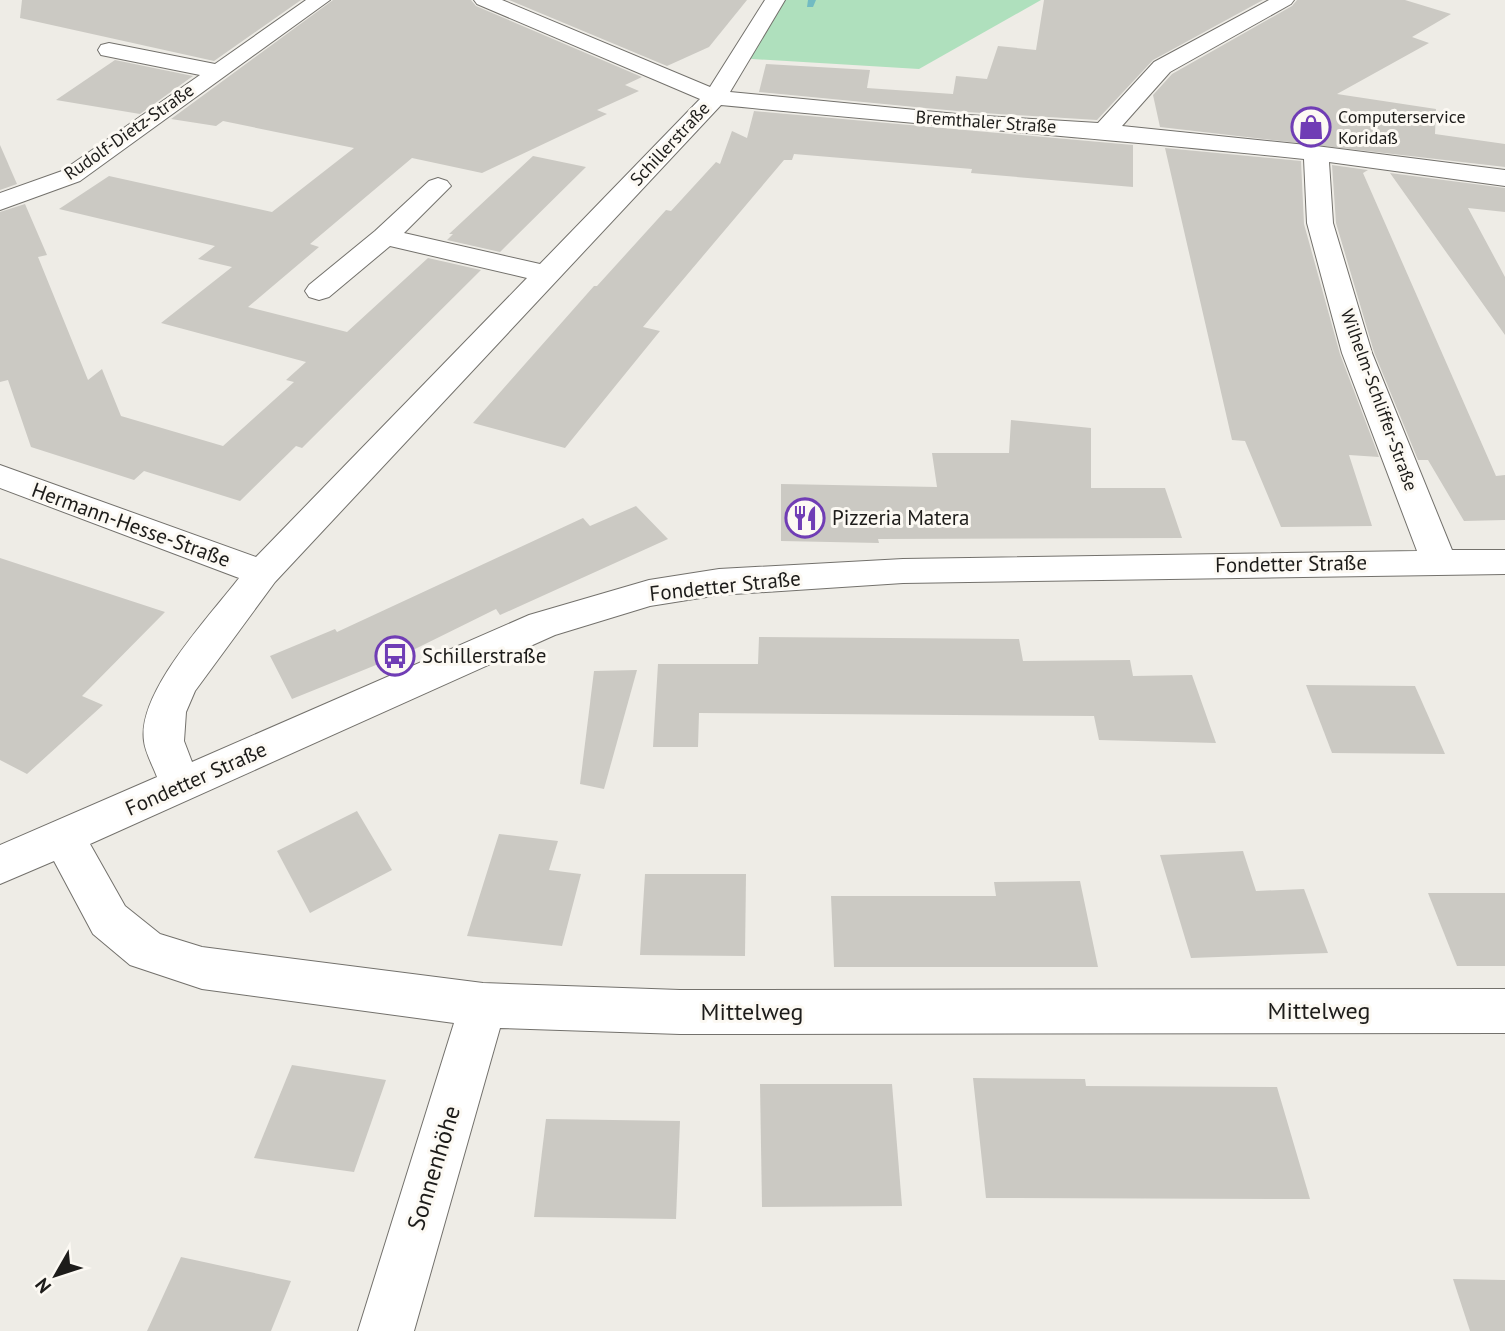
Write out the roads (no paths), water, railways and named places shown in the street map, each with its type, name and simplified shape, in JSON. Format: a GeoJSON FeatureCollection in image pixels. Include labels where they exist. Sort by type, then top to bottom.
{"type":"FeatureCollection","features":[{"type":"Feature","properties":{"kind":"street","name":"Rudolf-Dietz-Straße"},"geometry":{"type":"LineString","coordinates":[[0,202],[71,176],[320,0]]}},
{"type":"Feature","properties":{"kind":"street","name":"Bremthaler Straße"},"geometry":{"type":"LineString","coordinates":[[484,0],[715,97],[967,122],[1104,131],[1316,153],[1505,178]]}},
{"type":"Feature","properties":{"kind":"street","name":"Schillerstraße"},"geometry":{"type":"LineString","coordinates":[[181,785],[164,741],[166,712],[179,684],[262,573],[715,97],[775,0]]}},
{"type":"Feature","properties":{"kind":"street"},"geometry":{"type":"LineString","coordinates":[[1104,131],[1163,68],[1284,0]]}},
{"type":"Feature","properties":{"kind":"street","name":"Rudolf-Dietz-Straße"},"geometry":{"type":"LineString","coordinates":[[109,50],[216,71]]}},
{"type":"Feature","properties":{"kind":"street","name":"Wilhelm-Schliffer-Straße"},"geometry":{"type":"LineString","coordinates":[[1316,153],[1320,223],[1357,353],[1439,562]]}},
{"type":"Feature","properties":{"kind":"street"},"geometry":{"type":"LineString","coordinates":[[318,291],[385,237],[438,186]]}},
{"type":"Feature","properties":{"kind":"street"},"geometry":{"type":"LineString","coordinates":[[385,237],[548,274]]}},
{"type":"Feature","properties":{"kind":"street","name":"Hermann-Hesse-Straße"},"geometry":{"type":"LineString","coordinates":[[0,476],[262,573]]}},
{"type":"Feature","properties":{"kind":"street","name":"Fondetter Straße"},"geometry":{"type":"LineString","coordinates":[[0,865],[542,625],[590,608],[649,593],[719,582],[904,571],[1505,562]]}},
{"type":"Feature","properties":{"kind":"street","name":"Mittelweg"},"geometry":{"type":"LineString","coordinates":[[64,837],[109,920],[146,950],[202,968],[483,1005],[680,1012],[1505,1011]]}},
{"type":"Feature","properties":{"kind":"street","name":"Sonnenhöhe"},"geometry":{"type":"LineString","coordinates":[[386,1331],[483,1005]]}},
{"type":"Feature","properties":{"kind":"waterway"},"geometry":{"type":"LineString","coordinates":[[810,5],[812,0]]}},
{"type":"Feature","properties":{"kind":"place","name":"Computerservice Koridaß"},"geometry":{"type":"Point","coordinates":[1311,127]}},
{"type":"Feature","properties":{"kind":"place","name":"Pizzeria Matera"},"geometry":{"type":"Point","coordinates":[805,518]}},
{"type":"Feature","properties":{"kind":"place","name":"Schillerstraße"},"geometry":{"type":"Point","coordinates":[395,656]}}]}
